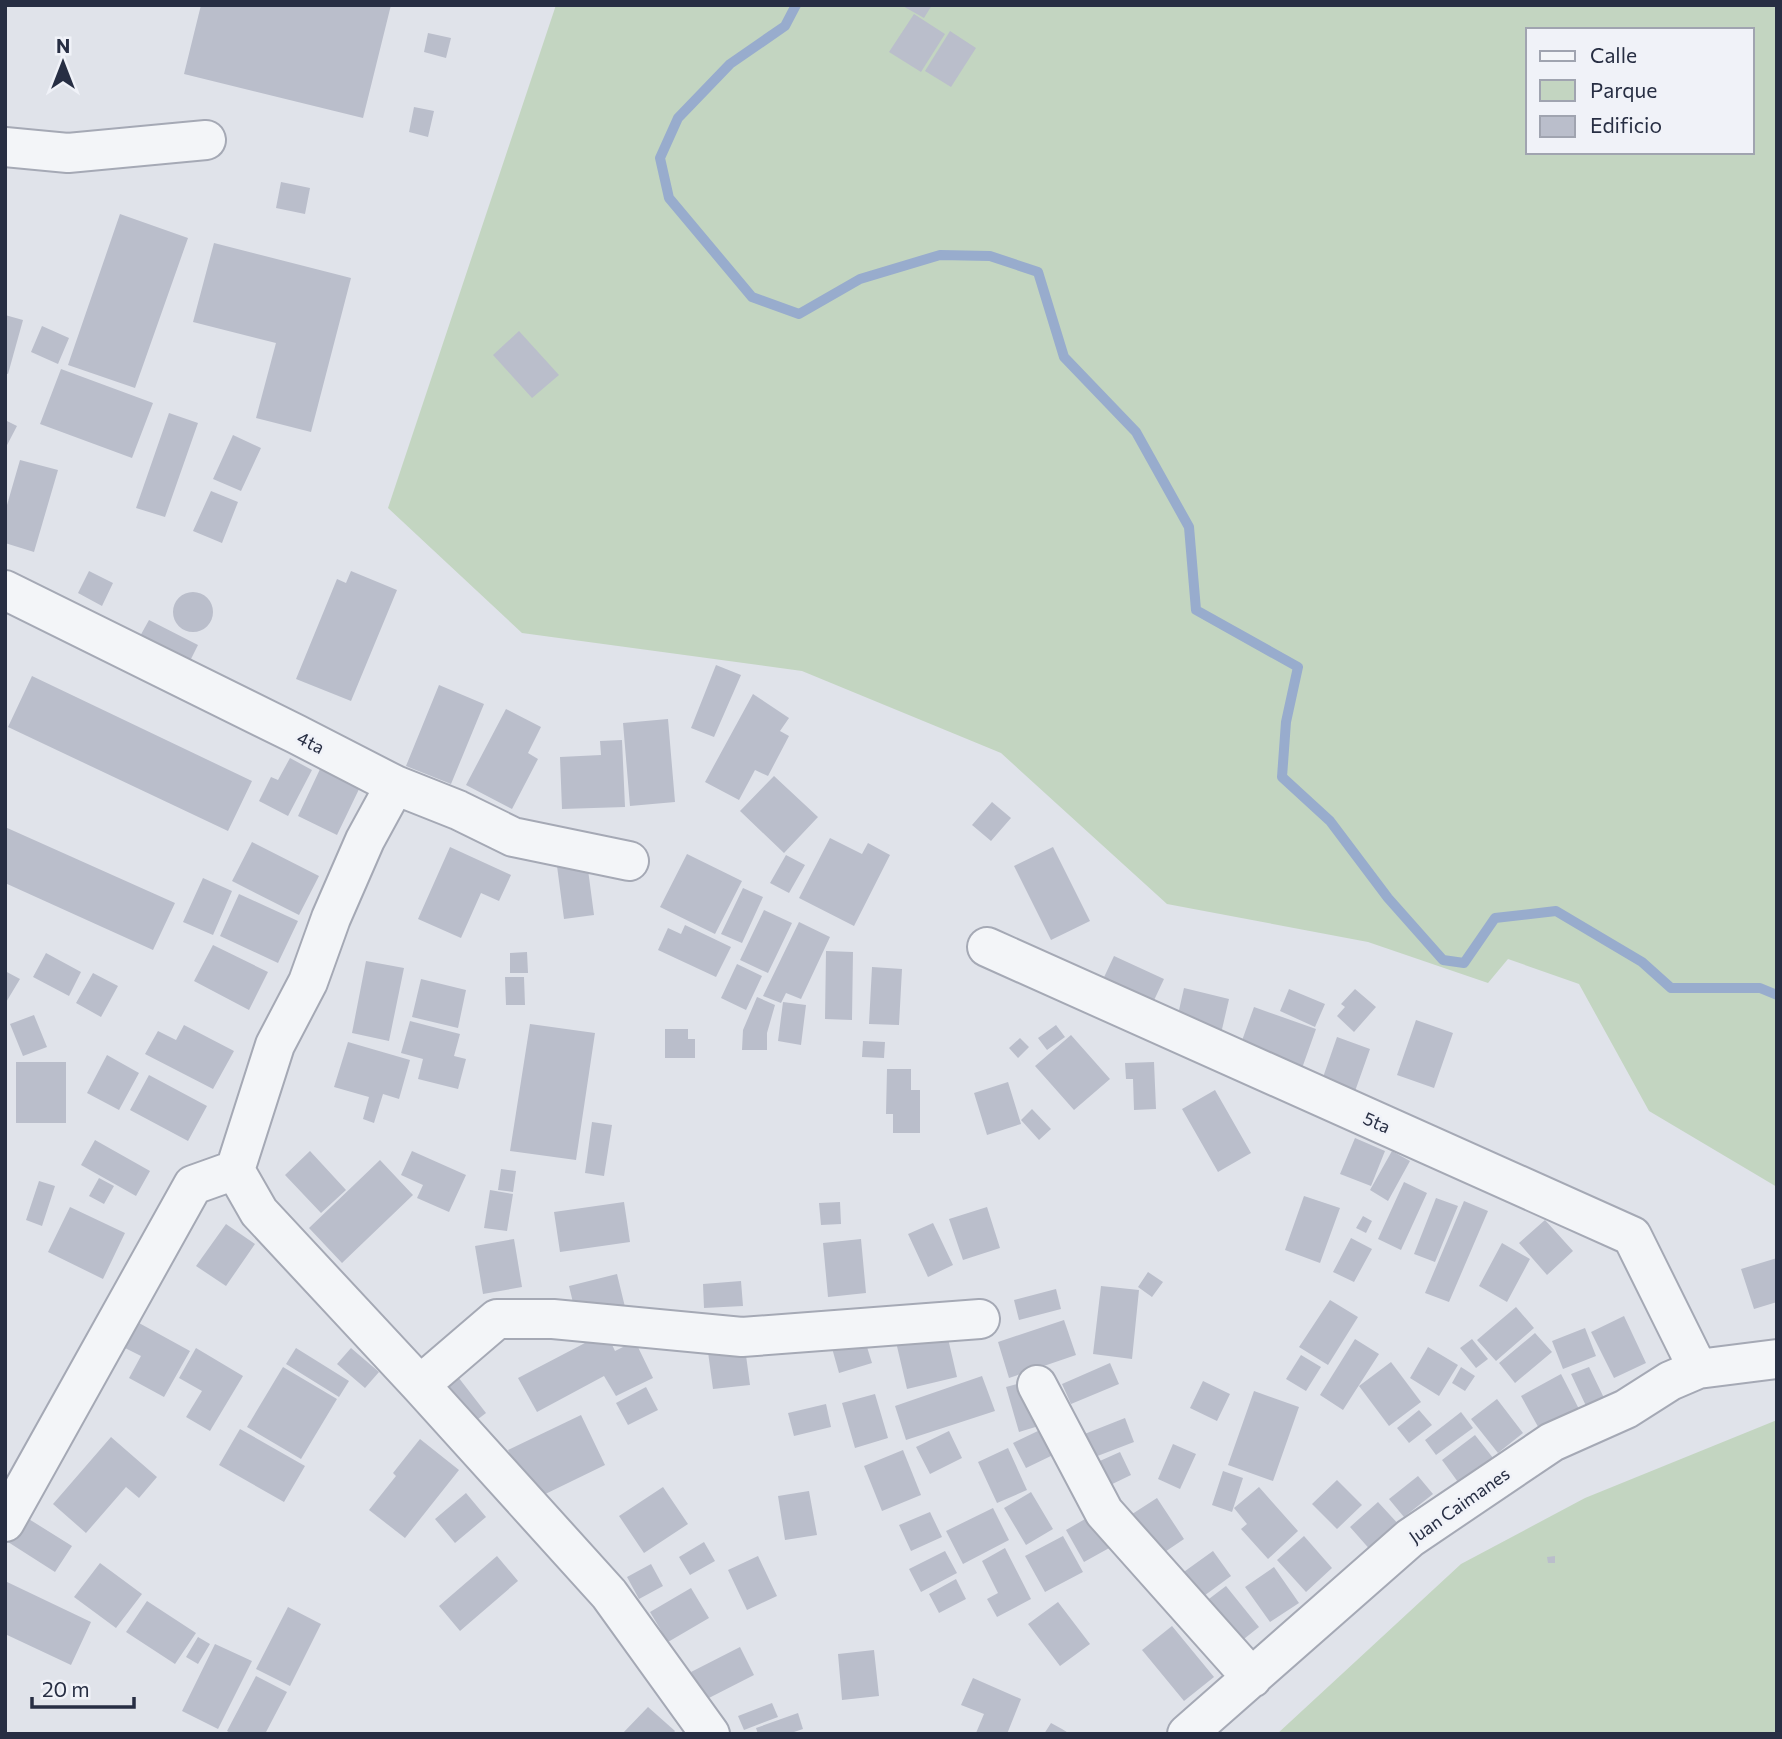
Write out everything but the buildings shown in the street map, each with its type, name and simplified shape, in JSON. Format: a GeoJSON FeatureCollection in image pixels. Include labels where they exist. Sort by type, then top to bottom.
{"type":"FeatureCollection","features":[{"type":"Feature","properties":{"kind":"street"},"geometry":{"type":"LineString","coordinates":[[5,148],[68,153],[206,141]]}},
{"type":"Feature","properties":{"kind":"street","name":"4ta"},"geometry":{"type":"LineString","coordinates":[[5,590],[395,785],[458,810],[513,837],[629,860]]}},
{"type":"Feature","properties":{"kind":"street"},"geometry":{"type":"LineString","coordinates":[[395,785],[365,840],[331,918],[308,982],[275,1045],[235,1170],[259,1212],[609,1594],[710,1734]]}},
{"type":"Feature","properties":{"kind":"street","name":"5ta"},"geometry":{"type":"LineString","coordinates":[[986,947],[1632,1236],[1698,1369]]}},
{"type":"Feature","properties":{"kind":"street"},"geometry":{"type":"LineString","coordinates":[[5,1522],[193,1185],[235,1170]]}},
{"type":"Feature","properties":{"kind":"street"},"geometry":{"type":"LineString","coordinates":[[420,1385],[497,1318],[553,1318],[742,1337],[980,1318]]}},
{"type":"Feature","properties":{"kind":"street","name":"Juan Caimanes"},"geometry":{"type":"LineString","coordinates":[[1187,1734],[1410,1538],[1552,1442],[1626,1409],[1670,1381],[1698,1369],[1777,1359]]}},
{"type":"Feature","properties":{"kind":"street"},"geometry":{"type":"LineString","coordinates":[[1037,1385],[1104,1512],[1252,1678]]}},
{"type":"Feature","properties":{"kind":"green space"},"geometry":{"type":"Polygon","coordinates":[[[556,5],[1777,5],[1777,1187],[1649,1111],[1579,984],[1508,959],[1488,983],[1368,942],[1167,904],[1001,753],[802,671],[522,633],[388,508],[556,5]]]}},
{"type":"Feature","properties":{"kind":"green space"},"geometry":{"type":"Polygon","coordinates":[[[1777,1420],[1777,1734],[1277,1734],[1461,1564],[1585,1498],[1777,1420]]]}},
{"type":"Feature","properties":{"kind":"waterway"},"geometry":{"type":"LineString","coordinates":[[796,5],[785,26],[730,64],[678,118],[660,158],[669,198],[752,297],[799,314],[860,279],[940,255],[990,256],[1038,272],[1064,357],[1136,432],[1189,527],[1196,610],[1298,667],[1286,722],[1282,777],[1330,821],[1388,898],[1443,960],[1464,963],[1495,918],[1556,911],[1642,962],[1671,988],[1760,988],[1777,995]]}}]}
